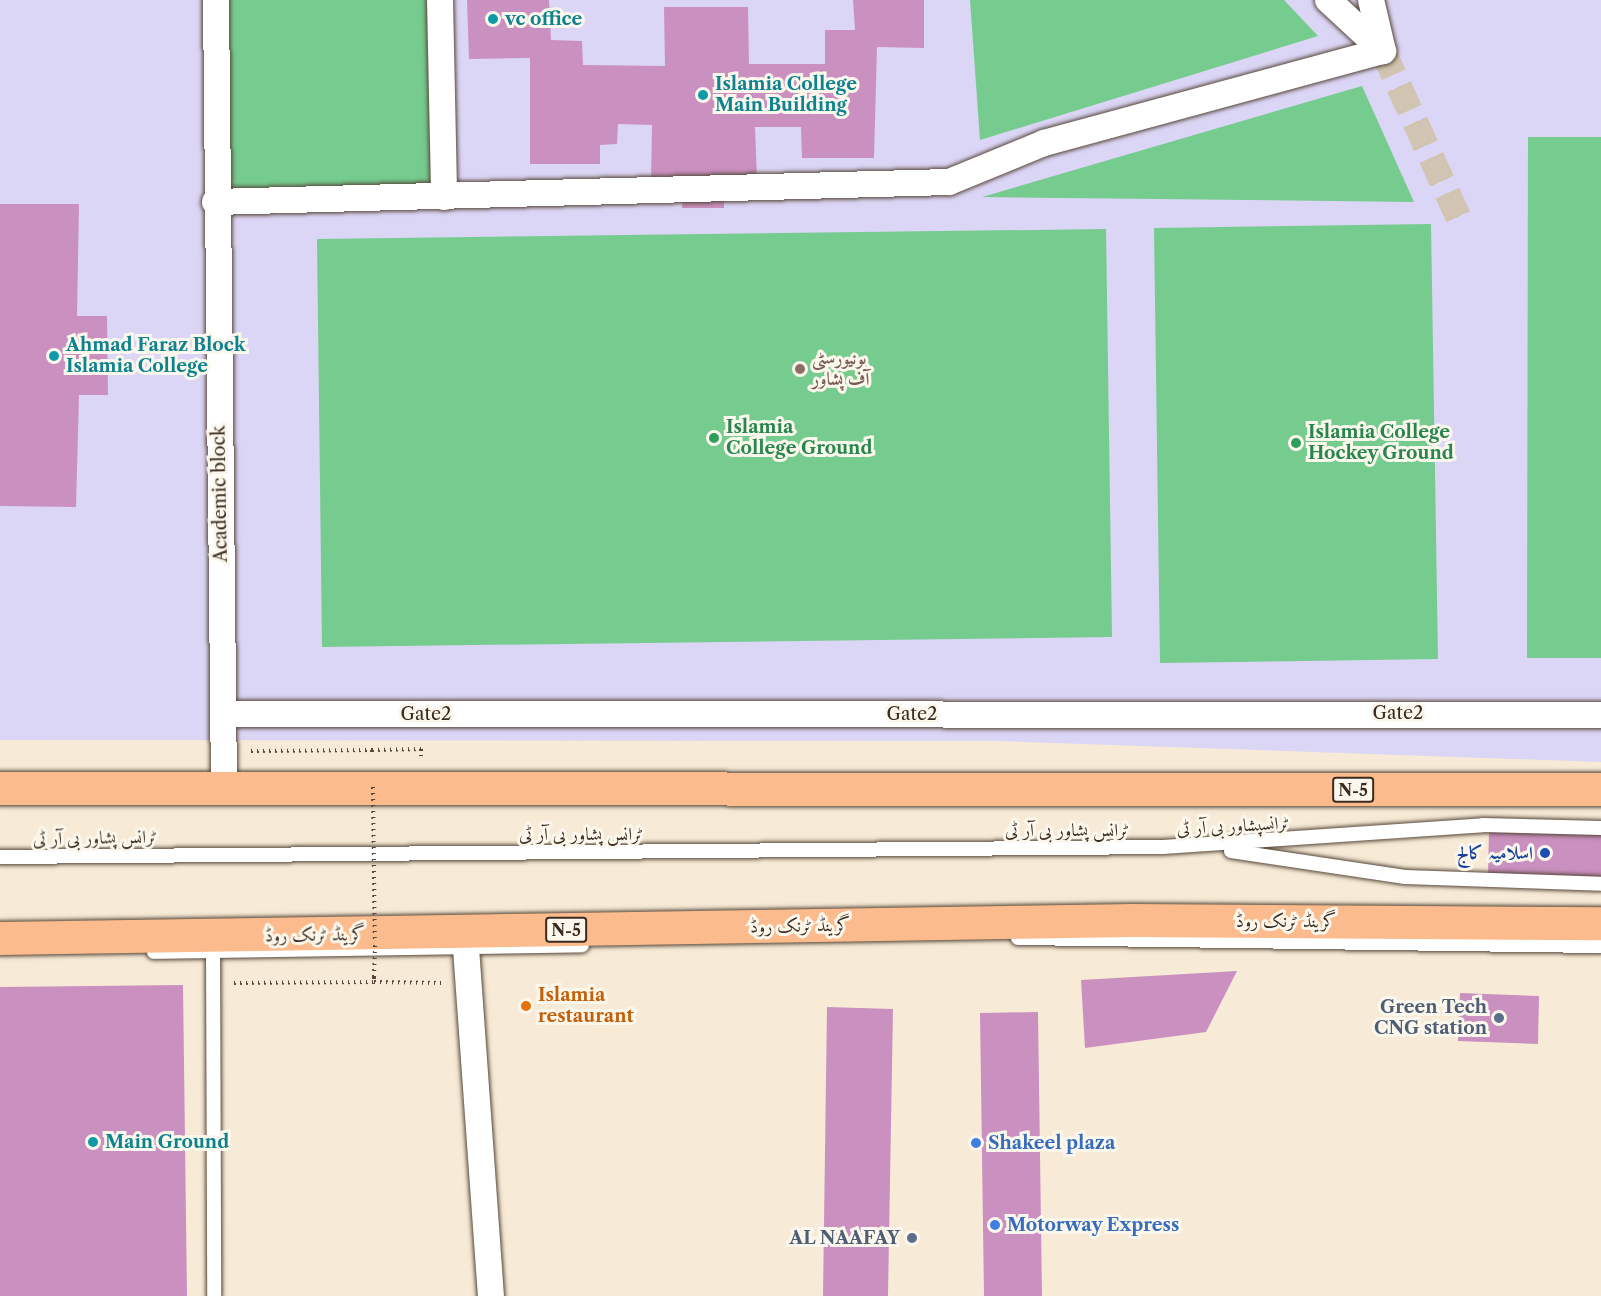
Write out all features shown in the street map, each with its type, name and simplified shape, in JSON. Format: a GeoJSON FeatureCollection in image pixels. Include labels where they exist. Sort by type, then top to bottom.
{"type":"FeatureCollection","features":[{"type":"Feature","properties":{"kind":"highway","name":"N-5"},"geometry":{"type":"LineString","coordinates":[[0,788],[1601,789]]}},
{"type":"Feature","properties":{"kind":"highway","name":"گرینڈ ٹرنک روڈ"},"geometry":{"type":"LineString","coordinates":[[0,938],[213,944],[1133,920],[1601,923]]}},
{"type":"Feature","properties":{"kind":"street","name":"Academic block"},"geometry":{"type":"LineString","coordinates":[[216,0],[215,202],[224,787]]}},
{"type":"Feature","properties":{"kind":"street"},"geometry":{"type":"LineString","coordinates":[[440,0],[444,197]]}},
{"type":"Feature","properties":{"kind":"street"},"geometry":{"type":"LineString","coordinates":[[1328,0],[1383,51]]}},
{"type":"Feature","properties":{"kind":"street"},"geometry":{"type":"LineString","coordinates":[[1371,0],[1383,51]]}},
{"type":"Feature","properties":{"kind":"street"},"geometry":{"type":"LineString","coordinates":[[215,202],[950,182],[1044,143],[1383,51]]}},
{"type":"Feature","properties":{"kind":"street","name":"Gate2"},"geometry":{"type":"LineString","coordinates":[[223,714],[1601,715]]}},
{"type":"Feature","properties":{"kind":"street"},"geometry":{"type":"LineString","coordinates":[[466,948],[490,1296]]}},
{"type":"Feature","properties":{"kind":"lane","name":"ٹرانسپشاور بی آر ٹی"},"geometry":{"type":"LineString","coordinates":[[1163,847],[1483,825],[1601,828]]}},
{"type":"Feature","properties":{"kind":"lane","name":"ٹرانسپشاور بی آر ٹی"},"geometry":{"type":"LineString","coordinates":[[1163,847],[1264,855],[1405,877],[1601,884]]}},
{"type":"Feature","properties":{"kind":"lane","name":"ٹرانس پشاور بی آر ٹی"},"geometry":{"type":"LineString","coordinates":[[0,857],[1163,847]]}},
{"type":"Feature","properties":{"kind":"lane"},"geometry":{"type":"LineString","coordinates":[[0,952],[213,944],[466,948],[956,937],[1601,946]]}},
{"type":"Feature","properties":{"kind":"lane"},"geometry":{"type":"LineString","coordinates":[[213,944],[211,983],[214,1296]]}},
{"type":"Feature","properties":{"kind":"path"},"geometry":{"type":"LineString","coordinates":[[372,750],[421,749]]}},
{"type":"Feature","properties":{"kind":"path"},"geometry":{"type":"LineString","coordinates":[[373,787],[374,980]]}},
{"type":"Feature","properties":{"kind":"path"},"geometry":{"type":"LineString","coordinates":[[211,983],[374,980],[468,984]]}},
{"type":"Feature","properties":{"kind":"shaded area","name":"یونیورسٹی آف پشاور"},"geometry":{"type":"Polygon","coordinates":[[[0,0],[1601,0],[1601,762],[996,741],[0,740],[0,0]]]}},
{"type":"Feature","properties":{"kind":"green space"},"geometry":{"type":"Polygon","coordinates":[[[214,0],[440,0],[443,197],[216,201],[214,0]]]}},
{"type":"Feature","properties":{"kind":"green space"},"geometry":{"type":"Polygon","coordinates":[[[970,0],[1284,0],[1318,36],[980,140],[970,0]]]}},
{"type":"Feature","properties":{"kind":"green space"},"geometry":{"type":"Polygon","coordinates":[[[1362,86],[1414,202],[982,197],[1362,86]]]}},
{"type":"Feature","properties":{"kind":"green space"},"geometry":{"type":"Polygon","coordinates":[[[1528,137],[1601,137],[1601,658],[1527,658],[1528,137]]]}},
{"type":"Feature","properties":{"kind":"green space","name":"Islamia College Hockey Ground"},"geometry":{"type":"Polygon","coordinates":[[[1431,224],[1438,659],[1160,663],[1154,228],[1431,224]]]}},
{"type":"Feature","properties":{"kind":"green space","name":"Islamia College Ground"},"geometry":{"type":"Polygon","coordinates":[[[1106,229],[1112,637],[322,647],[317,239],[1106,229]]]}},
{"type":"Feature","properties":{"kind":"building","name":"Islamia College Main Building"},"geometry":{"type":"Polygon","coordinates":[[[467,0],[549,0],[551,40],[582,41],[583,65],[665,66],[664,7],[748,7],[749,64],[825,64],[825,30],[855,30],[853,0],[924,0],[924,48],[877,47],[874,158],[802,158],[801,127],[755,127],[757,179],[724,179],[724,208],[682,208],[684,180],[651,180],[652,125],[618,124],[617,144],[600,145],[600,164],[530,164],[530,58],[469,59],[467,0]]]}},
{"type":"Feature","properties":{"kind":"building","name":"Ahmad Faraz Block Islamia College"},"geometry":{"type":"Polygon","coordinates":[[[0,204],[79,204],[77,316],[107,316],[108,395],[79,395],[76,507],[0,506],[0,204]]]}},
{"type":"Feature","properties":{"kind":"building","name":"اسلامیہ کالج"},"geometry":{"type":"Polygon","coordinates":[[[1489,830],[1601,832],[1601,877],[1488,875],[1489,830]]]}},
{"type":"Feature","properties":{"kind":"building"},"geometry":{"type":"Polygon","coordinates":[[[1237,971],[1206,1032],[1085,1048],[1081,980],[1237,971]]]}},
{"type":"Feature","properties":{"kind":"building","name":"Main Ground"},"geometry":{"type":"Polygon","coordinates":[[[183,985],[187,1296],[0,1296],[0,987],[183,985]]]}},
{"type":"Feature","properties":{"kind":"building","name":"Green Tech CNG station"},"geometry":{"type":"Polygon","coordinates":[[[1460,993],[1539,996],[1538,1044],[1458,1041],[1460,993]]]}},
{"type":"Feature","properties":{"kind":"building"},"geometry":{"type":"Polygon","coordinates":[[[827,1007],[893,1009],[888,1296],[823,1296],[827,1007]]]}},
{"type":"Feature","properties":{"kind":"building"},"geometry":{"type":"Polygon","coordinates":[[[1038,1012],[1042,1296],[984,1296],[980,1013],[1038,1012]]]}},
{"type":"Feature","properties":{"kind":"tunnel"},"geometry":{"type":"LineString","coordinates":[[1383,51],[1463,227]]}},
{"type":"Feature","properties":{"kind":"place","name":"vc office"},"geometry":{"type":"Point","coordinates":[493,19]}},
{"type":"Feature","properties":{"kind":"place","name":"Islamia College Main Building"},"geometry":{"type":"Point","coordinates":[703,95]}},
{"type":"Feature","properties":{"kind":"place","name":"Ahmad Faraz Block Islamia College"},"geometry":{"type":"Point","coordinates":[54,356]}},
{"type":"Feature","properties":{"kind":"place","name":"یونیورسٹی آف پشاور"},"geometry":{"type":"Point","coordinates":[800,369]}},
{"type":"Feature","properties":{"kind":"place","name":"Islamia College Ground"},"geometry":{"type":"Point","coordinates":[714,438]}},
{"type":"Feature","properties":{"kind":"place","name":"Islamia College Hockey Ground"},"geometry":{"type":"Point","coordinates":[1296,443]}},
{"type":"Feature","properties":{"kind":"place","name":"اسلامیہ کالج"},"geometry":{"type":"Point","coordinates":[1545,853]}},
{"type":"Feature","properties":{"kind":"place","name":"Islamia restaurant"},"geometry":{"type":"Point","coordinates":[526,1006]}},
{"type":"Feature","properties":{"kind":"place","name":"Green Tech CNG station"},"geometry":{"type":"Point","coordinates":[1499,1018]}},
{"type":"Feature","properties":{"kind":"place","name":"Main Ground"},"geometry":{"type":"Point","coordinates":[93,1142]}},
{"type":"Feature","properties":{"kind":"place","name":"Shakeel plaza"},"geometry":{"type":"Point","coordinates":[976,1143]}},
{"type":"Feature","properties":{"kind":"place","name":"Motorway Express"},"geometry":{"type":"Point","coordinates":[995,1225]}},
{"type":"Feature","properties":{"kind":"place","name":"AL NAAFAY"},"geometry":{"type":"Point","coordinates":[912,1238]}}]}
